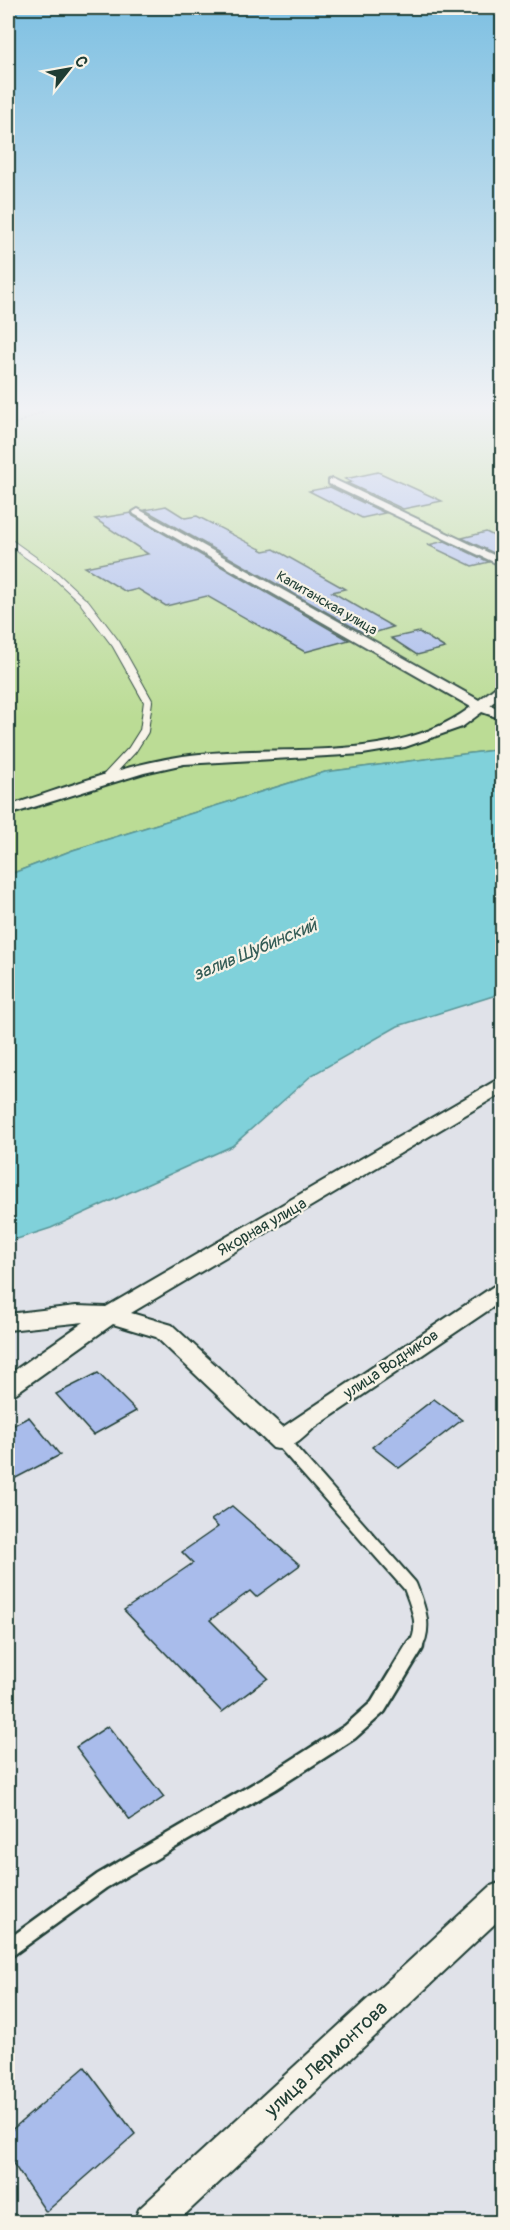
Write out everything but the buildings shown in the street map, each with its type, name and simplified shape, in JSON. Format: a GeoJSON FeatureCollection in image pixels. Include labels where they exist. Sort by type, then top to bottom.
{"type":"FeatureCollection","features":[{"type":"Feature","properties":{"kind":"street"},"geometry":{"type":"LineString","coordinates":[[393,510],[499,560]]}},
{"type":"Feature","properties":{"kind":"street","name":"Капитанская улица"},"geometry":{"type":"LineString","coordinates":[[138,512],[480,706],[502,715]]}},
{"type":"Feature","properties":{"kind":"street"},"geometry":{"type":"LineString","coordinates":[[8,811],[141,769],[184,760],[363,750],[405,743],[457,724],[502,689]]}},
{"type":"Feature","properties":{"kind":"street","name":"Якорная улица"},"geometry":{"type":"LineString","coordinates":[[8,1387],[110,1315],[502,1085]]}},
{"type":"Feature","properties":{"kind":"street","name":"улица Водников"},"geometry":{"type":"LineString","coordinates":[[282,1442],[306,1422],[502,1291]]}},
{"type":"Feature","properties":{"kind":"street"},"geometry":{"type":"LineString","coordinates":[[8,1322],[76,1314],[110,1315],[164,1330],[282,1442]]}},
{"type":"Feature","properties":{"kind":"street","name":"улица Лермонтова"},"geometry":{"type":"LineString","coordinates":[[152,2223],[502,1897]]}},
{"type":"Feature","properties":{"kind":"lane"},"geometry":{"type":"LineString","coordinates":[[12,544],[54,574],[86,604],[116,644],[148,701],[144,731],[132,750],[104,780]]}},
{"type":"Feature","properties":{"kind":"lane"},"geometry":{"type":"LineString","coordinates":[[8,1949],[102,1881],[272,1782],[350,1732],[378,1707],[421,1637],[421,1615],[410,1586],[282,1442]]}},
{"type":"Feature","properties":{"kind":"green space"},"geometry":{"type":"Polygon","coordinates":[[[8,510],[502,510],[502,749],[325,772],[73,850],[8,875],[8,510]]]}},
{"type":"Feature","properties":{"kind":"water","name":"залив Шубинский"},"geometry":{"type":"Polygon","coordinates":[[[502,749],[502,987],[493,996],[398,1026],[312,1075],[232,1146],[51,1228],[8,1242],[8,875],[73,850],[325,772],[502,749]]]}}]}
